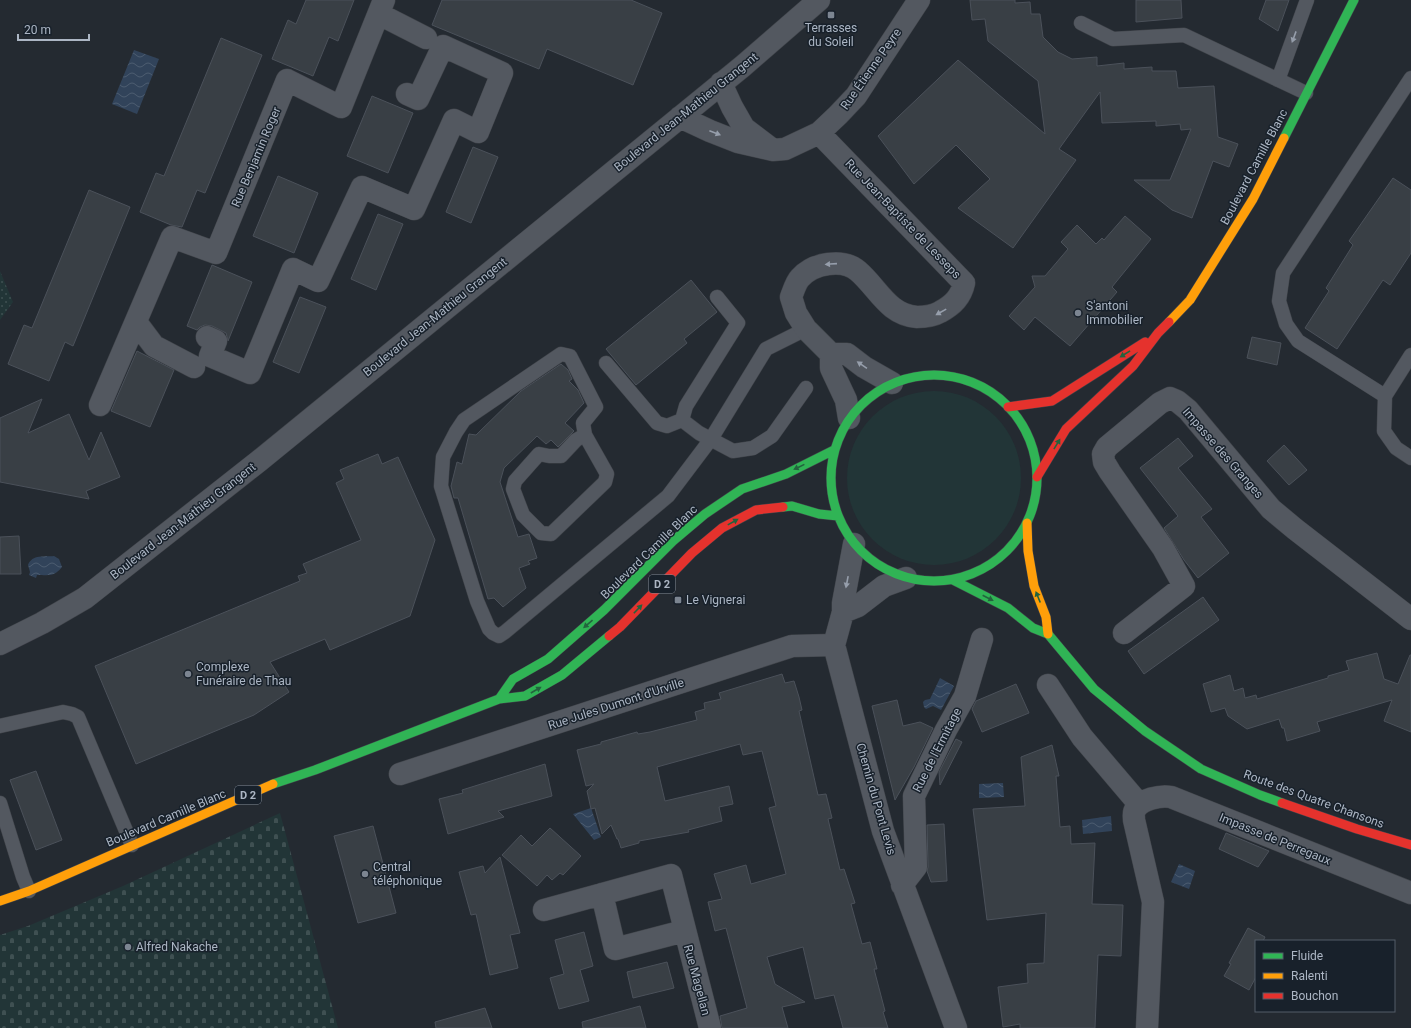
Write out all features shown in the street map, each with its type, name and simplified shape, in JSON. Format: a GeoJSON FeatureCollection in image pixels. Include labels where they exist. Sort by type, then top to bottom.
{"type":"FeatureCollection","features":[{"type":"Feature","properties":{"kind":"main road","name":"Boulevard Camille Blanc"},"geometry":{"type":"LineString","coordinates":[[1037,477],[1066,429],[1134,366],[1158,334],[1190,300],[1253,199],[1354,0]]}},
{"type":"Feature","properties":{"kind":"main road","name":"Boulevard Camille Blanc"},"geometry":{"type":"LineString","coordinates":[[1008,407],[1052,402],[1158,334]]}},
{"type":"Feature","properties":{"kind":"main road"},"geometry":{"type":"LineString","coordinates":[[922,375],[954,377],[983,388],[1008,407],[1024,428],[1033,452],[1037,477],[1034,501],[1027,523],[1009,549],[983,569],[954,580],[930,582],[906,578],[878,565],[854,544],[838,516],[830,484],[834,450],[849,418],[868,398],[892,383],[922,375]]}},
{"type":"Feature","properties":{"kind":"main road","name":"Boulevard Camille Blanc"},"geometry":{"type":"LineString","coordinates":[[499,699],[513,679],[548,659],[604,610],[673,541],[705,514],[742,489],[786,474],[834,450]]}},
{"type":"Feature","properties":{"kind":"main road","name":"Boulevard Camille Blanc"},"geometry":{"type":"LineString","coordinates":[[0,901],[29,891],[273,784],[315,770],[499,699],[525,696],[562,675],[620,627],[692,553],[722,528],[756,510],[792,506],[819,514],[838,516]]}},
{"type":"Feature","properties":{"kind":"main road"},"geometry":{"type":"LineString","coordinates":[[1027,523],[1028,551],[1034,586],[1046,617],[1048,634]]}},
{"type":"Feature","properties":{"kind":"main road","name":"Route des Quatre Chansons"},"geometry":{"type":"LineString","coordinates":[[954,580],[1008,608],[1033,628],[1048,634],[1094,689],[1145,731],[1202,769],[1260,795],[1356,829],[1411,845]]}},
{"type":"Feature","properties":{"kind":"street","name":"Boulevard Jean-Mathieu Grangent"},"geometry":{"type":"LineString","coordinates":[[0,644],[42,624],[85,598],[259,461],[721,84],[819,0]]}},
{"type":"Feature","properties":{"kind":"street","name":"Rue Étienne Peyre"},"geometry":{"type":"LineString","coordinates":[[680,117],[738,142],[773,150],[785,148],[819,133],[838,116],[856,96],[919,0]]}},
{"type":"Feature","properties":{"kind":"street","name":"Rue Benjamin Roger"},"geometry":{"type":"LineString","coordinates":[[100,405],[172,237],[216,253],[288,80],[341,107],[381,7],[426,38]]}},
{"type":"Feature","properties":{"kind":"street"},"geometry":{"type":"LineString","coordinates":[[207,337],[216,341],[210,356],[250,373],[293,269],[318,281],[362,186],[414,209],[454,120],[478,132],[502,73],[442,46],[418,99],[407,94]]}},
{"type":"Feature","properties":{"kind":"street"},"geometry":{"type":"LineString","coordinates":[[721,84],[744,128],[773,150]]}},
{"type":"Feature","properties":{"kind":"street","name":"Rue Jean-Baptiste de Lesseps"},"geometry":{"type":"LineString","coordinates":[[819,133],[964,283],[960,297],[946,308],[934,315],[922,317],[908,316],[888,304],[858,270],[847,265],[834,263],[812,269],[799,278],[791,297],[796,312],[806,329],[831,354]]}},
{"type":"Feature","properties":{"kind":"street"},"geometry":{"type":"LineString","coordinates":[[136,322],[154,346],[194,366]]}},
{"type":"Feature","properties":{"kind":"street"},"geometry":{"type":"LineString","coordinates":[[849,418],[846,400],[831,368],[831,354],[847,354],[864,367],[892,383]]}},
{"type":"Feature","properties":{"kind":"street","name":"Impasse des Granges"},"geometry":{"type":"LineString","coordinates":[[1124,633],[1184,586],[1163,548],[1110,472],[1104,462],[1103,454],[1107,447],[1160,402],[1170,398],[1177,401],[1188,410],[1271,509],[1411,619]]}},
{"type":"Feature","properties":{"kind":"street"},"geometry":{"type":"LineString","coordinates":[[834,645],[844,612],[843,603],[854,544]]}},
{"type":"Feature","properties":{"kind":"street"},"geometry":{"type":"LineString","coordinates":[[844,612],[858,606],[884,586],[906,578]]}},
{"type":"Feature","properties":{"kind":"street","name":"Boulevard Jean-Mathieu Grangent"},"geometry":{"type":"LineString","coordinates":[[0,637],[42,624]]}},
{"type":"Feature","properties":{"kind":"street","name":"Rue de l'Ermitage"},"geometry":{"type":"LineString","coordinates":[[902,885],[916,867],[914,796],[946,730],[966,696],[982,639]]}},
{"type":"Feature","properties":{"kind":"street","name":"Rue Jules Dumont d'Urville"},"geometry":{"type":"LineString","coordinates":[[400,774],[792,646],[834,645]]}},
{"type":"Feature","properties":{"kind":"street","name":"Chemin du Pont Levis"},"geometry":{"type":"LineString","coordinates":[[834,645],[882,831],[956,1028]]}},
{"type":"Feature","properties":{"kind":"street"},"geometry":{"type":"LineString","coordinates":[[1048,685],[1082,737],[1139,804],[1134,811],[1134,820],[1153,902],[1147,1028]]}},
{"type":"Feature","properties":{"kind":"street","name":"Impasse de Perregaux"},"geometry":{"type":"LineString","coordinates":[[1139,804],[1158,797],[1171,797],[1411,892]]}},
{"type":"Feature","properties":{"kind":"street","name":"Rue Magellan"},"geometry":{"type":"LineString","coordinates":[[544,910],[671,875],[684,931],[710,1028]]}},
{"type":"Feature","properties":{"kind":"street","name":"Rue Magellan"},"geometry":{"type":"LineString","coordinates":[[602,894],[615,949],[684,931]]}},
{"type":"Feature","properties":{"kind":"lane"},"geometry":{"type":"LineString","coordinates":[[1278,80],[1307,0]]}},
{"type":"Feature","properties":{"kind":"lane"},"geometry":{"type":"LineString","coordinates":[[1081,23],[1113,39],[1184,35],[1306,93]]}},
{"type":"Feature","properties":{"kind":"lane"},"geometry":{"type":"LineString","coordinates":[[1385,396],[1298,341],[1286,324],[1279,301],[1283,273],[1411,78]]}},
{"type":"Feature","properties":{"kind":"lane"},"geometry":{"type":"LineString","coordinates":[[682,420],[686,406],[738,323],[717,297]]}},
{"type":"Feature","properties":{"kind":"lane"},"geometry":{"type":"LineString","coordinates":[[585,435],[576,440],[561,456],[539,454],[515,481],[513,489],[523,515],[541,533],[551,534],[605,482],[607,474],[585,435],[583,422],[596,407],[570,356],[561,354],[464,420],[443,457],[441,486],[447,507],[477,601],[489,629],[499,636],[668,496],[711,439],[766,349],[806,329]]}},
{"type":"Feature","properties":{"kind":"lane"},"geometry":{"type":"LineString","coordinates":[[1411,354],[1385,396],[1384,432],[1396,448],[1411,458]]}},
{"type":"Feature","properties":{"kind":"lane"},"geometry":{"type":"LineString","coordinates":[[606,363],[657,423],[667,426],[682,420]]}},
{"type":"Feature","properties":{"kind":"lane"},"geometry":{"type":"LineString","coordinates":[[682,420],[699,432],[733,451],[753,448],[772,436],[806,388]]}},
{"type":"Feature","properties":{"kind":"lane"},"geometry":{"type":"LineString","coordinates":[[0,726],[63,712],[78,717],[125,832],[132,845]]}},
{"type":"Feature","properties":{"kind":"lane"},"geometry":{"type":"LineString","coordinates":[[0,803],[29,891]]}},
{"type":"Feature","properties":{"kind":"green space"},"geometry":{"type":"Polygon","coordinates":[[[0,271],[13,302],[0,320],[0,271]]]}},
{"type":"Feature","properties":{"kind":"green space"},"geometry":{"type":"Polygon","coordinates":[[[943,391],[967,397],[982,405],[996,416],[1007,430],[1015,445],[1020,461],[1020,495],[1015,511],[1007,526],[996,540],[982,551],[967,559],[951,564],[925,565],[901,559],[886,551],[872,540],[861,526],[853,511],[848,495],[847,469],[853,445],[861,430],[872,416],[886,405],[901,397],[917,392],[943,391]]]}},
{"type":"Feature","properties":{"kind":"green space"},"geometry":{"type":"Polygon","coordinates":[[[280,813],[338,1028],[0,1028],[0,935],[28,926],[123,886],[280,813]]]}},
{"type":"Feature","properties":{"kind":"water"},"geometry":{"type":"Polygon","coordinates":[[[134,50],[159,59],[137,114],[112,104],[134,50]]]}},
{"type":"Feature","properties":{"kind":"water"},"geometry":{"type":"Polygon","coordinates":[[[54,556],[59,559],[62,567],[54,574],[37,575],[36,578],[29,575],[30,572],[28,565],[32,559],[54,556]]]}},
{"type":"Feature","properties":{"kind":"water"},"geometry":{"type":"Polygon","coordinates":[[[940,678],[954,686],[941,710],[933,706],[926,709],[923,702],[930,699],[940,678]]]}},
{"type":"Feature","properties":{"kind":"water"},"geometry":{"type":"Polygon","coordinates":[[[1003,783],[1004,797],[979,798],[979,784],[1003,783]]]}},
{"type":"Feature","properties":{"kind":"water"},"geometry":{"type":"Polygon","coordinates":[[[591,808],[601,837],[594,840],[573,814],[591,808]]]}},
{"type":"Feature","properties":{"kind":"water"},"geometry":{"type":"Polygon","coordinates":[[[1111,816],[1112,831],[1083,834],[1082,820],[1111,816]]]}},
{"type":"Feature","properties":{"kind":"water"},"geometry":{"type":"Polygon","coordinates":[[[1179,864],[1195,871],[1189,889],[1171,882],[1179,864]]]}},
{"type":"Feature","properties":{"kind":"building"},"geometry":{"type":"Polygon","coordinates":[[[306,0],[354,0],[338,41],[329,37],[313,76],[272,59],[288,20],[296,24],[306,0]]]}},
{"type":"Feature","properties":{"kind":"building"},"geometry":{"type":"Polygon","coordinates":[[[442,0],[631,0],[662,13],[633,85],[547,49],[539,69],[432,25],[442,0]]]}},
{"type":"Feature","properties":{"kind":"building"},"geometry":{"type":"Polygon","coordinates":[[[970,0],[1015,0],[1015,3],[1030,2],[1031,14],[1040,14],[1043,37],[1058,52],[1072,59],[1097,57],[1097,66],[1124,63],[1124,69],[1152,67],[1152,71],[1176,71],[1178,88],[1214,86],[1218,137],[1238,144],[1229,167],[1213,161],[1192,218],[1172,210],[1134,180],[1170,180],[1191,129],[1181,130],[1180,124],[1156,126],[1156,121],[1102,123],[1100,92],[1059,149],[1076,160],[1013,248],[958,208],[990,179],[956,145],[914,184],[878,136],[958,60],[1045,134],[1038,81],[988,41],[985,19],[972,20],[970,0]]]}},
{"type":"Feature","properties":{"kind":"building"},"geometry":{"type":"Polygon","coordinates":[[[1136,0],[1181,0],[1182,18],[1136,22],[1136,0]]]}},
{"type":"Feature","properties":{"kind":"building"},"geometry":{"type":"Polygon","coordinates":[[[1266,0],[1289,0],[1278,31],[1259,19],[1266,0]]]}},
{"type":"Feature","properties":{"kind":"building"},"geometry":{"type":"Polygon","coordinates":[[[221,38],[262,55],[205,193],[197,190],[182,227],[171,225],[140,212],[156,173],[164,176],[221,38]]]}},
{"type":"Feature","properties":{"kind":"building"},"geometry":{"type":"Polygon","coordinates":[[[372,96],[413,113],[388,173],[347,156],[372,96]]]}},
{"type":"Feature","properties":{"kind":"building"},"geometry":{"type":"Polygon","coordinates":[[[473,147],[498,157],[471,223],[446,212],[473,147]]]}},
{"type":"Feature","properties":{"kind":"building"},"geometry":{"type":"Polygon","coordinates":[[[278,176],[318,193],[294,253],[253,236],[278,176]]]}},
{"type":"Feature","properties":{"kind":"building"},"geometry":{"type":"Polygon","coordinates":[[[1393,178],[1411,190],[1411,253],[1390,285],[1383,280],[1337,349],[1305,328],[1329,291],[1326,288],[1353,245],[1349,241],[1393,178]]]}},
{"type":"Feature","properties":{"kind":"building"},"geometry":{"type":"Polygon","coordinates":[[[89,190],[130,207],[73,346],[65,342],[49,381],[8,364],[24,325],[32,328],[89,190]]]}},
{"type":"Feature","properties":{"kind":"building"},"geometry":{"type":"Polygon","coordinates":[[[378,214],[403,224],[376,290],[351,279],[378,214]]]}},
{"type":"Feature","properties":{"kind":"building"},"geometry":{"type":"Polygon","coordinates":[[[1125,216],[1151,239],[1112,287],[1117,292],[1070,346],[1035,317],[1024,330],[1009,316],[1035,287],[1032,276],[1045,276],[1068,249],[1061,242],[1077,225],[1096,244],[1102,238],[1104,240],[1125,216]]]}},
{"type":"Feature","properties":{"kind":"building"},"geometry":{"type":"Polygon","coordinates":[[[212,265],[252,282],[228,341],[226,333],[212,326],[205,325],[197,330],[187,326],[212,265]]]}},
{"type":"Feature","properties":{"kind":"building"},"geometry":{"type":"Polygon","coordinates":[[[691,280],[717,312],[684,339],[687,343],[636,385],[606,349],[691,280]]]}},
{"type":"Feature","properties":{"kind":"building"},"geometry":{"type":"Polygon","coordinates":[[[300,297],[326,307],[299,373],[273,362],[300,297]]]}},
{"type":"Feature","properties":{"kind":"building"},"geometry":{"type":"Polygon","coordinates":[[[1252,337],[1281,343],[1277,365],[1247,358],[1252,337]]]}},
{"type":"Feature","properties":{"kind":"building"},"geometry":{"type":"Polygon","coordinates":[[[137,351],[174,370],[150,427],[111,411],[137,351]]]}},
{"type":"Feature","properties":{"kind":"building"},"geometry":{"type":"Polygon","coordinates":[[[561,364],[568,370],[572,379],[569,381],[578,390],[584,403],[565,423],[574,431],[558,447],[551,440],[546,444],[537,436],[504,468],[500,482],[518,537],[529,534],[537,558],[528,561],[530,564],[519,568],[526,588],[503,607],[494,598],[488,599],[458,498],[454,498],[451,486],[457,462],[462,464],[469,434],[476,435],[521,391],[561,364]]]}},
{"type":"Feature","properties":{"kind":"building"},"geometry":{"type":"Polygon","coordinates":[[[42,399],[28,433],[69,414],[89,460],[101,432],[120,477],[86,491],[89,499],[0,482],[0,418],[42,399]]]}},
{"type":"Feature","properties":{"kind":"building"},"geometry":{"type":"Polygon","coordinates":[[[1178,438],[1193,456],[1178,468],[1212,509],[1201,517],[1229,553],[1198,578],[1184,560],[1164,528],[1178,516],[1140,468],[1178,438]]]}},
{"type":"Feature","properties":{"kind":"building"},"geometry":{"type":"Polygon","coordinates":[[[1284,445],[1307,470],[1289,485],[1267,461],[1284,445]]]}},
{"type":"Feature","properties":{"kind":"building"},"geometry":{"type":"Polygon","coordinates":[[[378,454],[382,464],[398,457],[435,540],[410,616],[330,650],[325,639],[270,662],[289,692],[254,715],[136,764],[95,666],[300,581],[298,576],[307,573],[303,564],[361,540],[336,483],[344,479],[340,470],[378,454]]]}},
{"type":"Feature","properties":{"kind":"building"},"geometry":{"type":"Polygon","coordinates":[[[19,536],[21,574],[0,574],[0,537],[19,536]]]}},
{"type":"Feature","properties":{"kind":"building"},"geometry":{"type":"Polygon","coordinates":[[[1203,597],[1219,620],[1144,674],[1128,651],[1203,597]]]}},
{"type":"Feature","properties":{"kind":"building"},"geometry":{"type":"Polygon","coordinates":[[[1377,653],[1384,679],[1398,684],[1411,655],[1411,732],[1384,721],[1392,700],[1317,722],[1320,731],[1287,741],[1284,728],[1282,728],[1279,719],[1247,729],[1228,716],[1225,708],[1211,712],[1203,684],[1230,675],[1234,691],[1243,688],[1245,698],[1256,695],[1257,699],[1328,678],[1328,676],[1349,670],[1346,661],[1377,653]]]}},
{"type":"Feature","properties":{"kind":"building"},"geometry":{"type":"Polygon","coordinates":[[[782,674],[785,683],[794,681],[799,697],[802,710],[799,711],[818,795],[826,794],[832,818],[828,819],[840,870],[844,869],[855,903],[851,904],[862,944],[870,942],[877,969],[874,969],[885,1011],[883,1012],[888,1028],[843,1028],[834,995],[815,999],[803,947],[767,957],[775,984],[805,1002],[782,1007],[788,1028],[722,1028],[720,1016],[747,1008],[726,928],[715,931],[708,902],[722,899],[714,874],[746,865],[751,884],[786,874],[769,808],[776,806],[762,751],[743,755],[740,744],[657,767],[665,801],[729,786],[733,804],[719,807],[722,821],[688,830],[689,832],[639,841],[639,843],[621,848],[611,825],[602,834],[595,808],[591,809],[587,791],[594,784],[586,786],[577,750],[637,732],[638,734],[650,732],[697,720],[695,712],[705,709],[704,703],[721,699],[719,693],[782,674]]]}},
{"type":"Feature","properties":{"kind":"building"},"geometry":{"type":"Polygon","coordinates":[[[1016,684],[1029,713],[982,732],[972,709],[976,701],[1016,684]]]}},
{"type":"Feature","properties":{"kind":"building"},"geometry":{"type":"Polygon","coordinates":[[[897,700],[903,726],[920,722],[933,728],[914,767],[895,800],[872,706],[897,700]]]}},
{"type":"Feature","properties":{"kind":"building"},"geometry":{"type":"Polygon","coordinates":[[[956,739],[962,742],[940,785],[939,772],[956,739]]]}},
{"type":"Feature","properties":{"kind":"building"},"geometry":{"type":"Polygon","coordinates":[[[1052,745],[1059,776],[1056,776],[1060,827],[1070,826],[1071,844],[1095,843],[1092,904],[1123,905],[1121,956],[1098,955],[1095,1028],[1020,1028],[1020,1024],[1003,1027],[998,987],[1028,983],[1027,964],[1044,963],[1046,913],[987,920],[973,809],[1025,806],[1021,757],[1052,745]]]}},
{"type":"Feature","properties":{"kind":"building"},"geometry":{"type":"Polygon","coordinates":[[[545,764],[552,796],[498,811],[504,817],[448,834],[439,799],[463,793],[462,790],[545,764]]]}},
{"type":"Feature","properties":{"kind":"building"},"geometry":{"type":"Polygon","coordinates":[[[36,771],[62,840],[36,850],[10,780],[36,771]]]}},
{"type":"Feature","properties":{"kind":"building"},"geometry":{"type":"Polygon","coordinates":[[[944,824],[947,881],[931,882],[927,871],[927,825],[944,824]]]}},
{"type":"Feature","properties":{"kind":"building","name":"Central téléphonique"},"geometry":{"type":"Polygon","coordinates":[[[373,826],[396,913],[358,923],[334,836],[373,826]]]}},
{"type":"Feature","properties":{"kind":"building"},"geometry":{"type":"Polygon","coordinates":[[[550,828],[581,856],[563,875],[560,873],[552,880],[547,875],[537,886],[502,855],[521,835],[532,846],[550,828]]]}},
{"type":"Feature","properties":{"kind":"building"},"geometry":{"type":"Polygon","coordinates":[[[1226,833],[1269,851],[1258,867],[1219,849],[1226,833]]]}},
{"type":"Feature","properties":{"kind":"building"},"geometry":{"type":"Polygon","coordinates":[[[500,857],[520,933],[510,935],[518,968],[490,975],[476,914],[471,915],[459,872],[483,866],[485,873],[500,857]]]}},
{"type":"Feature","properties":{"kind":"building"},"geometry":{"type":"Polygon","coordinates":[[[1248,928],[1265,937],[1264,940],[1255,940],[1255,979],[1249,990],[1224,976],[1231,964],[1229,963],[1248,928]]]}},
{"type":"Feature","properties":{"kind":"building"},"geometry":{"type":"Polygon","coordinates":[[[584,932],[593,966],[580,970],[589,1001],[559,1009],[550,978],[564,974],[555,940],[584,932]]]}},
{"type":"Feature","properties":{"kind":"building"},"geometry":{"type":"Polygon","coordinates":[[[667,962],[674,988],[633,998],[627,972],[667,962]]]}},
{"type":"Feature","properties":{"kind":"building"},"geometry":{"type":"Polygon","coordinates":[[[640,1006],[646,1028],[583,1028],[582,1022],[640,1006]]]}},
{"type":"Feature","properties":{"kind":"building"},"geometry":{"type":"Polygon","coordinates":[[[485,1008],[492,1028],[436,1028],[435,1022],[485,1008]]]}},
{"type":"Feature","properties":{"kind":"traffic: fast"},"geometry":{"type":"LineString","coordinates":[[1284,138],[1354,0]]}},
{"type":"Feature","properties":{"kind":"traffic: fast"},"geometry":{"type":"LineString","coordinates":[[934,375],[954,377],[973,383],[982,387],[1007,405],[1025,430],[1029,439],[1035,458],[1037,478],[1035,498],[1029,517],[1025,526],[1007,551],[982,569],[973,573],[954,579],[934,581],[914,579],[895,573],[886,569],[861,551],[843,526],[839,517],[833,498],[831,478],[833,458],[839,439],[843,430],[861,405],[886,387],[895,383],[914,377],[934,375]]}},
{"type":"Feature","properties":{"kind":"traffic: fast"},"geometry":{"type":"LineString","coordinates":[[499,699],[513,679],[548,659],[604,610],[673,541],[705,514],[742,489],[786,474],[834,450]]}},
{"type":"Feature","properties":{"kind":"traffic: fast"},"geometry":{"type":"LineString","coordinates":[[783,507],[792,506],[819,514],[838,516]]}},
{"type":"Feature","properties":{"kind":"traffic: fast"},"geometry":{"type":"LineString","coordinates":[[953,580],[1008,608],[1033,628],[1048,634],[1094,689],[1145,731],[1201,769],[1282,803]]}},
{"type":"Feature","properties":{"kind":"traffic: fast"},"geometry":{"type":"LineString","coordinates":[[273,784],[315,770],[499,699],[525,696],[562,675],[609,636]]}},
{"type":"Feature","properties":{"kind":"traffic: slow"},"geometry":{"type":"LineString","coordinates":[[1169,322],[1190,300],[1253,199],[1284,138]]}},
{"type":"Feature","properties":{"kind":"traffic: slow"},"geometry":{"type":"LineString","coordinates":[[1027,523],[1028,551],[1034,586],[1046,617],[1048,634]]}},
{"type":"Feature","properties":{"kind":"traffic: slow"},"geometry":{"type":"LineString","coordinates":[[0,901],[29,891],[273,784]]}},
{"type":"Feature","properties":{"kind":"traffic: jam"},"geometry":{"type":"LineString","coordinates":[[1037,477],[1066,429],[1133,366],[1158,333],[1169,322]]}},
{"type":"Feature","properties":{"kind":"traffic: jam"},"geometry":{"type":"LineString","coordinates":[[1008,407],[1052,401],[1145,342]]}},
{"type":"Feature","properties":{"kind":"traffic: jam"},"geometry":{"type":"LineString","coordinates":[[609,636],[620,627],[692,553],[722,528],[756,510],[783,507]]}},
{"type":"Feature","properties":{"kind":"traffic: jam"},"geometry":{"type":"LineString","coordinates":[[1282,803],[1357,829],[1411,845]]}},
{"type":"Feature","properties":{"kind":"place","name":"Terrasses du Soleil"},"geometry":{"type":"Point","coordinates":[831,15]}},
{"type":"Feature","properties":{"kind":"place","name":"S'antoni Immobilier"},"geometry":{"type":"Point","coordinates":[1078,313]}},
{"type":"Feature","properties":{"kind":"place","name":"Le Vignerai"},"geometry":{"type":"Point","coordinates":[678,600]}},
{"type":"Feature","properties":{"kind":"place","name":"Complexe Funéraire de Thau"},"geometry":{"type":"Point","coordinates":[188,674]}},
{"type":"Feature","properties":{"kind":"place","name":"Central téléphonique"},"geometry":{"type":"Point","coordinates":[365,874]}},
{"type":"Feature","properties":{"kind":"place","name":"Alfred Nakache"},"geometry":{"type":"Point","coordinates":[128,947]}}]}
